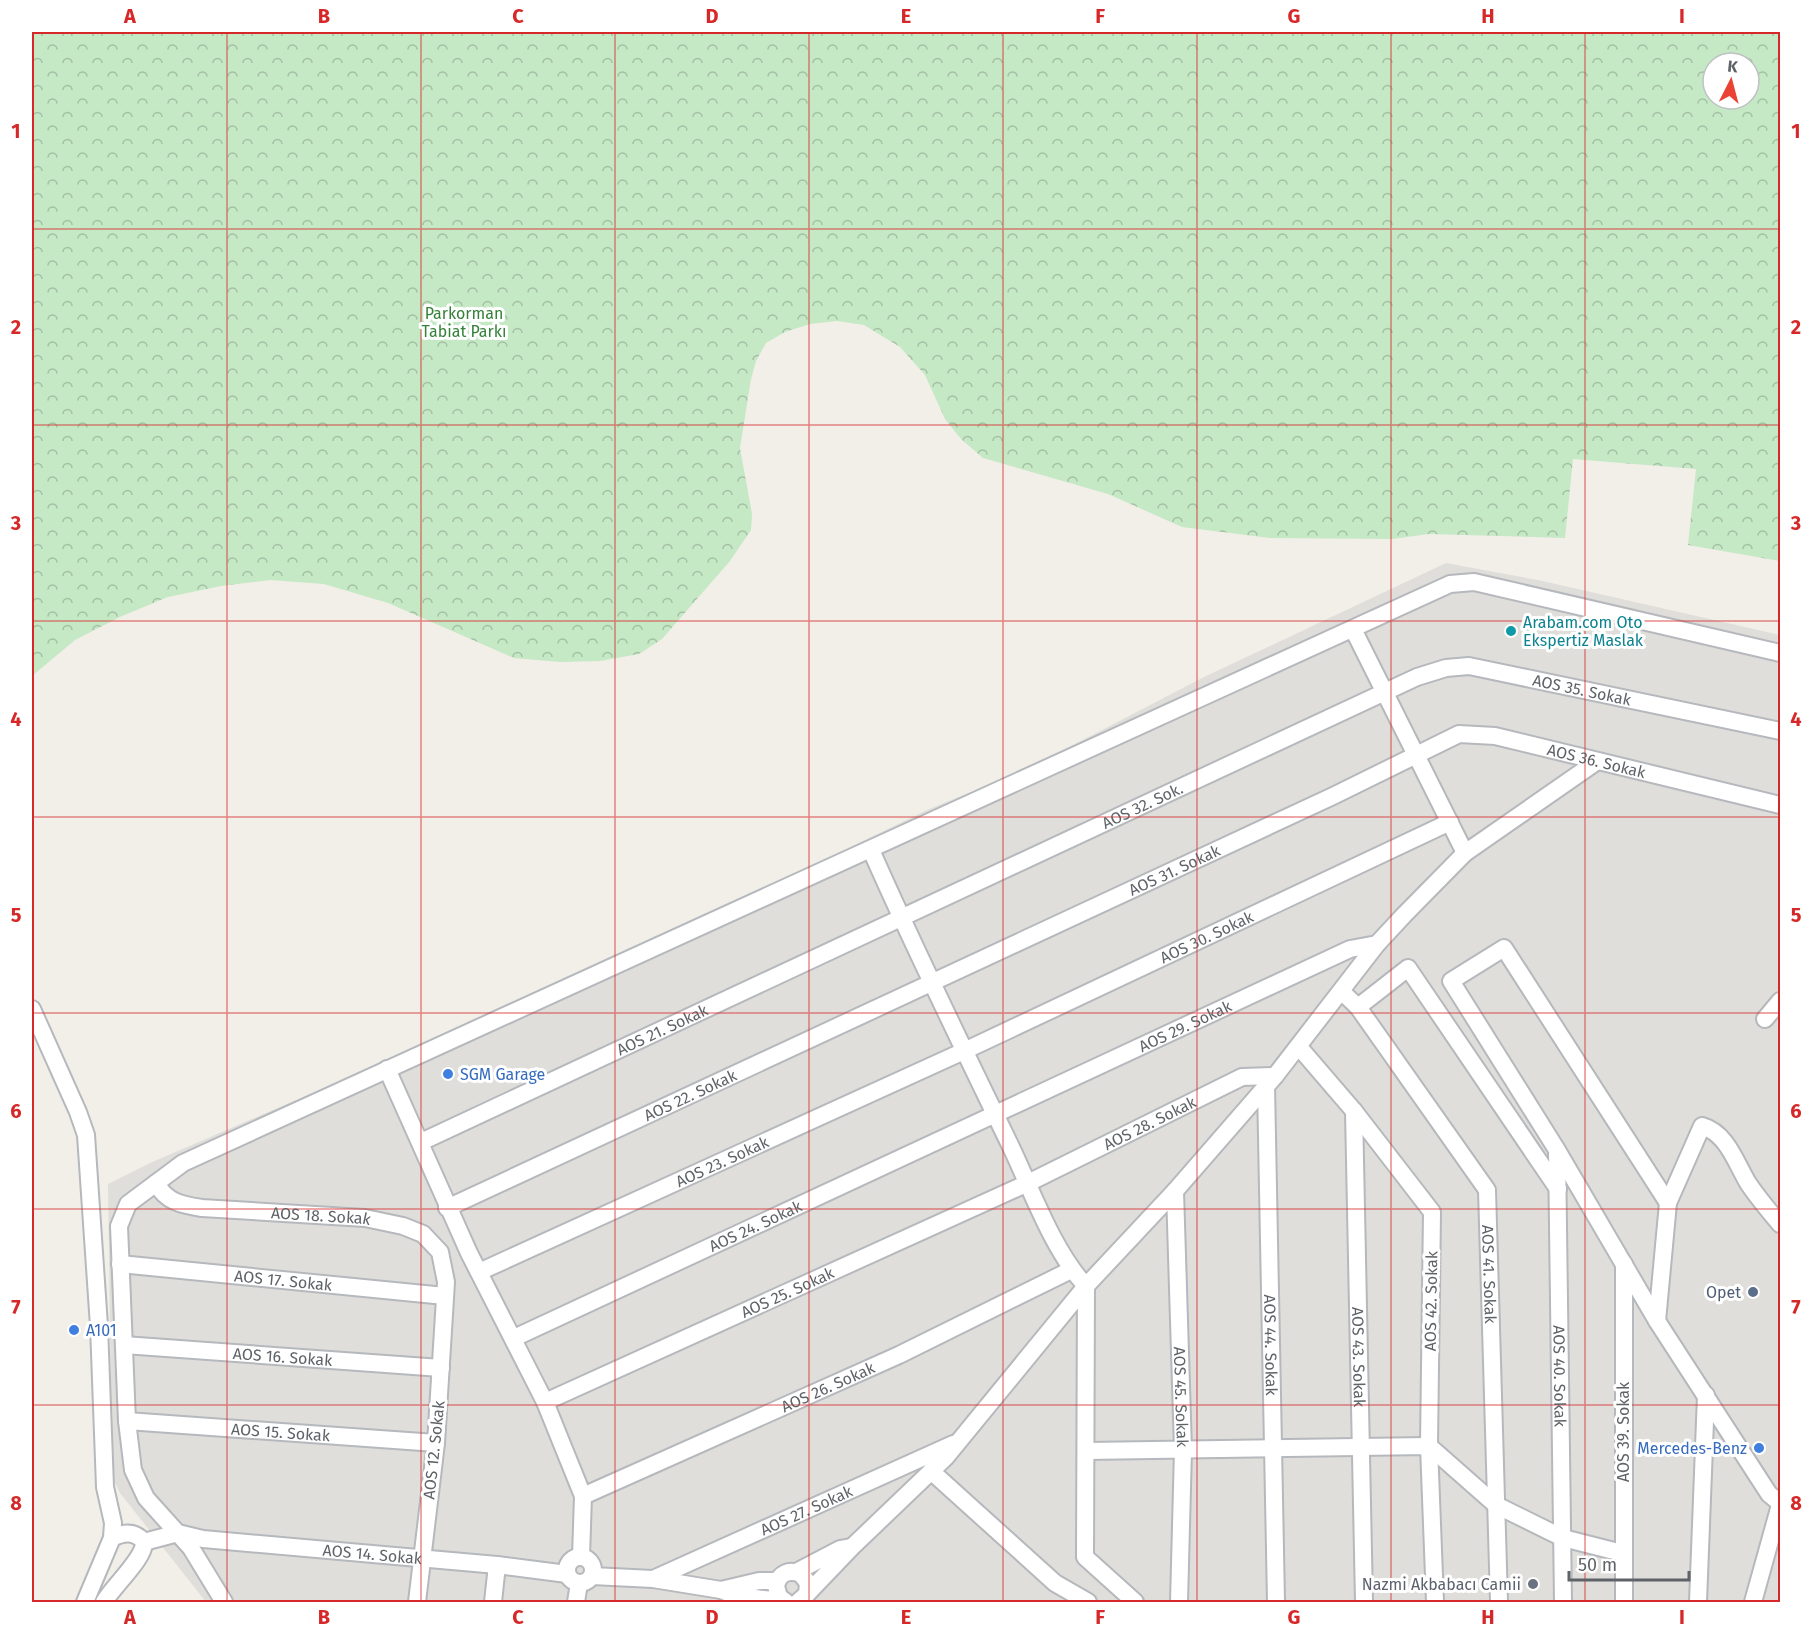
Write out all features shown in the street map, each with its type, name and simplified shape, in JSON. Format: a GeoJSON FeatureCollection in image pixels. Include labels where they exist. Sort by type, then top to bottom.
{"type":"FeatureCollection","features":[{"type":"Feature","properties":{"kind":"street"},"geometry":{"type":"LineString","coordinates":[[224,1602],[202,1564],[146,1498],[133,1470],[127,1421],[119,1226],[128,1204],[183,1163],[1450,584],[1474,582],[1780,653]]}},
{"type":"Feature","properties":{"kind":"street"},"geometry":{"type":"LineString","coordinates":[[1353,629],[1466,853]]}},
{"type":"Feature","properties":{"kind":"street","name":"AOS 35. Sokak"},"geometry":{"type":"LineString","coordinates":[[1385,692],[1417,677],[1446,668],[1468,666],[1780,731]]}},
{"type":"Feature","properties":{"kind":"street","name":"AOS 32. Sok."},"geometry":{"type":"LineString","coordinates":[[901,918],[1385,692]]}},
{"type":"Feature","properties":{"kind":"street","name":"AOS 36. Sokak"},"geometry":{"type":"LineString","coordinates":[[1417,756],[1459,734],[1474,734],[1780,805]]}},
{"type":"Feature","properties":{"kind":"street","name":"AOS 31. Sokak"},"geometry":{"type":"LineString","coordinates":[[932,981],[1417,756]]}},
{"type":"Feature","properties":{"kind":"street"},"geometry":{"type":"LineString","coordinates":[[796,1601],[932,1471],[959,1442],[1086,1287],[1175,1191],[1299,1047],[1377,944],[1466,853],[1596,762]]}},
{"type":"Feature","properties":{"kind":"street","name":"AOS 30. Sokak"},"geometry":{"type":"LineString","coordinates":[[964,1051],[1450,822]]}},
{"type":"Feature","properties":{"kind":"street"},"geometry":{"type":"LineString","coordinates":[[871,850],[901,918],[1028,1183],[1071,1270],[1086,1287],[1085,1557],[1135,1602]]}},
{"type":"Feature","properties":{"kind":"street","name":"AOS 21. Sokak"},"geometry":{"type":"LineString","coordinates":[[421,1142],[901,918]]}},
{"type":"Feature","properties":{"kind":"street","name":"AOS 29. Sokak"},"geometry":{"type":"LineString","coordinates":[[996,1116],[1341,953],[1377,944]]}},
{"type":"Feature","properties":{"kind":"street"},"geometry":{"type":"LineString","coordinates":[[1668,1203],[1504,948],[1451,981],[1557,1150],[1657,1321],[1769,1494],[1780,1504],[1753,1602]]}},
{"type":"Feature","properties":{"kind":"street"},"geometry":{"type":"LineString","coordinates":[[1358,1007],[1408,968],[1558,1189]]}},
{"type":"Feature","properties":{"kind":"street","name":"AOS 22. Sokak"},"geometry":{"type":"LineString","coordinates":[[447,1208],[932,981]]}},
{"type":"Feature","properties":{"kind":"street","name":"AOS 41. Sokak"},"geometry":{"type":"LineString","coordinates":[[1342,992],[1358,1007],[1486,1190],[1499,1602]]}},
{"type":"Feature","properties":{"kind":"street"},"geometry":{"type":"LineString","coordinates":[[1765,1019],[1780,1001]]}},
{"type":"Feature","properties":{"kind":"street"},"geometry":{"type":"LineString","coordinates":[[32,1009],[67,1085],[86,1135],[99,1326],[105,1487],[113,1523],[112,1538],[86,1602]]}},
{"type":"Feature","properties":{"kind":"street","name":"AOS 42. Sokak"},"geometry":{"type":"LineString","coordinates":[[1299,1047],[1354,1111],[1432,1212],[1429,1446],[1435,1602]]}},
{"type":"Feature","properties":{"kind":"street","name":"AOS 23. Sokak"},"geometry":{"type":"LineString","coordinates":[[479,1272],[964,1051]]}},
{"type":"Feature","properties":{"kind":"street"},"geometry":{"type":"LineString","coordinates":[[387,1070],[421,1142],[447,1208],[545,1402],[583,1496],[581,1557],[592,1564],[579,1578],[576,1602]]}},
{"type":"Feature","properties":{"kind":"street","name":"AOS 28. Sokak"},"geometry":{"type":"LineString","coordinates":[[1028,1183],[1242,1077],[1270,1081]]}},
{"type":"Feature","properties":{"kind":"street","name":"AOS 44. Sokak"},"geometry":{"type":"LineString","coordinates":[[1270,1081],[1271,1448],[1276,1602]]}},
{"type":"Feature","properties":{"kind":"street","name":"AOS 43. Sokak"},"geometry":{"type":"LineString","coordinates":[[1354,1111],[1364,1602]]}},
{"type":"Feature","properties":{"kind":"street","name":"AOS 24. Sokak"},"geometry":{"type":"LineString","coordinates":[[514,1338],[996,1116]]}},
{"type":"Feature","properties":{"kind":"street"},"geometry":{"type":"LineString","coordinates":[[1657,1321],[1668,1203],[1702,1126],[1712,1129],[1734,1154],[1747,1180],[1780,1224]]}},
{"type":"Feature","properties":{"kind":"street","name":"AOS 40. Sokak"},"geometry":{"type":"LineString","coordinates":[[1557,1150],[1563,1602]]}},
{"type":"Feature","properties":{"kind":"street","name":"AOS 18. Sokak"},"geometry":{"type":"LineString","coordinates":[[156,1183],[161,1192],[176,1203],[202,1208],[364,1218],[403,1226],[423,1234],[440,1252],[445,1266],[445,1296]]}},
{"type":"Feature","properties":{"kind":"street","name":"AOS 25. Sokak"},"geometry":{"type":"LineString","coordinates":[[545,1402],[1028,1183]]}},
{"type":"Feature","properties":{"kind":"street","name":"AOS 45. Sokak"},"geometry":{"type":"LineString","coordinates":[[1175,1191],[1183,1450],[1179,1602]]}},
{"type":"Feature","properties":{"kind":"street","name":"AOS 39. Sokak"},"geometry":{"type":"LineString","coordinates":[[1624,1262],[1622,1553],[1624,1602]]}},
{"type":"Feature","properties":{"kind":"street","name":"AOS 17. Sokak"},"geometry":{"type":"LineString","coordinates":[[120,1264],[445,1296]]}},
{"type":"Feature","properties":{"kind":"street","name":"AOS 26. Sokak"},"geometry":{"type":"LineString","coordinates":[[583,1496],[899,1355],[1071,1270]]}},
{"type":"Feature","properties":{"kind":"street","name":"AOS 12. Sokak"},"geometry":{"type":"LineString","coordinates":[[417,1602],[436,1443],[445,1296]]}},
{"type":"Feature","properties":{"kind":"street","name":"AOS 16. Sokak"},"geometry":{"type":"LineString","coordinates":[[124,1345],[441,1368]]}},
{"type":"Feature","properties":{"kind":"street"},"geometry":{"type":"LineString","coordinates":[[1698,1602],[1706,1395]]}},
{"type":"Feature","properties":{"kind":"street","name":"AOS 15. Sokak"},"geometry":{"type":"LineString","coordinates":[[127,1421],[436,1443]]}},
{"type":"Feature","properties":{"kind":"street","name":"AOS 27. Sokak"},"geometry":{"type":"LineString","coordinates":[[653,1579],[959,1442]]}},
{"type":"Feature","properties":{"kind":"street"},"geometry":{"type":"LineString","coordinates":[[1086,1451],[1429,1446],[1496,1505],[1563,1538],[1622,1553]]}},
{"type":"Feature","properties":{"kind":"street"},"geometry":{"type":"LineString","coordinates":[[932,1471],[1055,1583],[1088,1602]]}},
{"type":"Feature","properties":{"kind":"street"},"geometry":{"type":"LineString","coordinates":[[112,1538],[124,1533],[142,1539],[178,1533]]}},
{"type":"Feature","properties":{"kind":"street","name":"AOS 14. Sokak"},"geometry":{"type":"LineString","coordinates":[[178,1533],[203,1539],[497,1565],[579,1578],[653,1579],[721,1590],[735,1596],[796,1601]]}},
{"type":"Feature","properties":{"kind":"street"},"geometry":{"type":"LineString","coordinates":[[104,1602],[122,1576],[141,1557],[142,1539]]}},
{"type":"Feature","properties":{"kind":"street"},"geometry":{"type":"LineString","coordinates":[[796,1601],[776,1592],[777,1581],[785,1573],[796,1572],[840,1549],[852,1547]]}},
{"type":"Feature","properties":{"kind":"street"},"geometry":{"type":"LineString","coordinates":[[493,1602],[497,1565]]}},
{"type":"Feature","properties":{"kind":"street"},"geometry":{"type":"LineString","coordinates":[[796,1572],[806,1578],[796,1601]]}},
{"type":"Feature","properties":{"kind":"street"},"geometry":{"type":"LineString","coordinates":[[721,1590],[751,1582],[777,1581]]}},
{"type":"Feature","properties":{"kind":"shaded area"},"geometry":{"type":"Polygon","coordinates":[[[1446,563],[1538,580],[1780,635],[1780,1602],[206,1602],[120,1493],[112,1477],[108,1184],[150,1163],[452,1033],[789,877],[927,810],[1027,769],[1204,677],[1446,563]]]}},
{"type":"Feature","properties":{"kind":"green space","name":"Parkorman Tabiat Parkı"},"geometry":{"type":"Polygon","coordinates":[[[32,32],[1780,32],[1780,561],[1688,545],[1696,469],[1573,459],[1565,538],[1429,534],[1392,539],[1270,538],[1182,527],[1108,494],[983,458],[961,439],[945,419],[925,375],[900,347],[864,325],[837,321],[810,324],[785,332],[766,343],[756,361],[751,379],[740,448],[752,514],[751,530],[730,561],[662,639],[639,654],[600,661],[560,662],[514,658],[388,603],[324,584],[270,580],[221,586],[168,597],[122,616],[75,640],[32,676],[32,32]]]}},
{"type":"Feature","properties":{"kind":"place","name":"Arabam.com Oto Ekspertiz Maslak"},"geometry":{"type":"Point","coordinates":[1511,631]}},
{"type":"Feature","properties":{"kind":"place","name":"SGM Garage"},"geometry":{"type":"Point","coordinates":[448,1074]}},
{"type":"Feature","properties":{"kind":"place","name":"Opet"},"geometry":{"type":"Point","coordinates":[1753,1292]}},
{"type":"Feature","properties":{"kind":"place","name":"A101"},"geometry":{"type":"Point","coordinates":[74,1330]}},
{"type":"Feature","properties":{"kind":"place","name":"Mercedes-Benz"},"geometry":{"type":"Point","coordinates":[1759,1448]}},
{"type":"Feature","properties":{"kind":"place","name":"Nazmi Akbabacı Camii"},"geometry":{"type":"Point","coordinates":[1533,1584]}}]}
